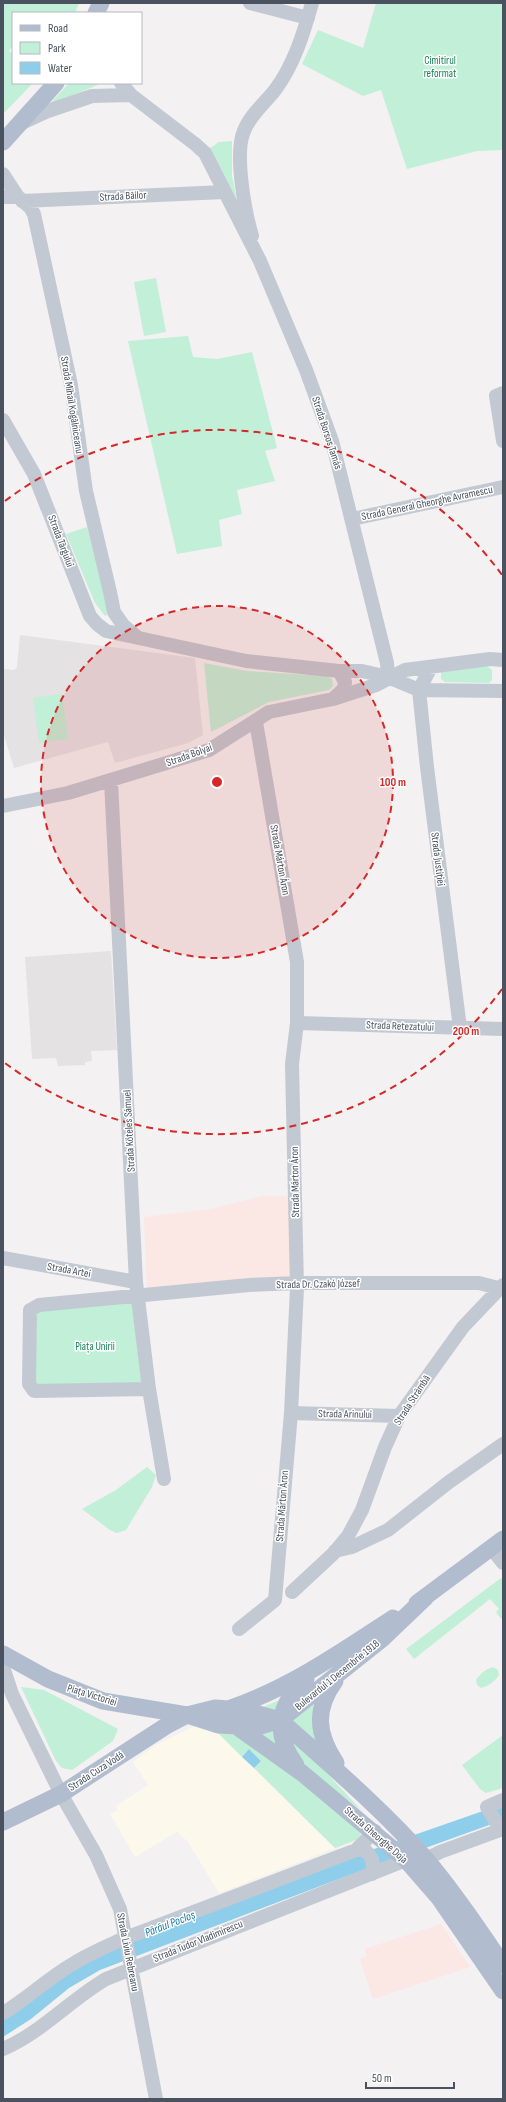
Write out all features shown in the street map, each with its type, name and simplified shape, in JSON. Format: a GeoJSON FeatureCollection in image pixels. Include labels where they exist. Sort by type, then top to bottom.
{"type":"FeatureCollection","features":[{"type":"Feature","properties":{"kind":"main road"},"geometry":{"type":"LineString","coordinates":[[96,12],[101,3]]}},
{"type":"Feature","properties":{"kind":"main road"},"geometry":{"type":"LineString","coordinates":[[3,142],[55,84]]}},
{"type":"Feature","properties":{"kind":"main road","name":"Bulevardul 1 Decembrie 1918"},"geometry":{"type":"LineString","coordinates":[[229,1708],[283,1686],[321,1666],[426,1597],[497,1544]]}},
{"type":"Feature","properties":{"kind":"main road","name":"Bulevardul 1 Decembrie 1918"},"geometry":{"type":"LineString","coordinates":[[236,1726],[257,1727],[280,1720],[382,1639],[426,1597]]}},
{"type":"Feature","properties":{"kind":"main road","name":"Piața Victoriei"},"geometry":{"type":"LineString","coordinates":[[3,1654],[48,1679],[96,1698],[187,1715],[218,1725],[236,1726]]}},
{"type":"Feature","properties":{"kind":"main road"},"geometry":{"type":"LineString","coordinates":[[302,1773],[286,1751],[280,1720],[287,1700],[299,1685],[321,1666]]}},
{"type":"Feature","properties":{"kind":"main road"},"geometry":{"type":"LineString","coordinates":[[341,1673],[326,1696],[319,1719],[325,1746],[350,1783]]}},
{"type":"Feature","properties":{"kind":"main road","name":"Piața Victoriei"},"geometry":{"type":"LineString","coordinates":[[187,1715],[215,1708],[229,1708],[244,1710],[280,1720]]}},
{"type":"Feature","properties":{"kind":"main road","name":"Strada Cuza Vodă"},"geometry":{"type":"LineString","coordinates":[[3,1822],[61,1794],[166,1726],[187,1715]]}},
{"type":"Feature","properties":{"kind":"main road","name":"Strada Gheorghe Doja"},"geometry":{"type":"LineString","coordinates":[[280,1720],[350,1783],[426,1859],[450,1889],[502,1961]]}},
{"type":"Feature","properties":{"kind":"main road","name":"Strada Gheorghe Doja"},"geometry":{"type":"LineString","coordinates":[[236,1726],[302,1773],[375,1831],[406,1860],[439,1898],[503,1991]]}},
{"type":"Feature","properties":{"kind":"street"},"geometry":{"type":"LineString","coordinates":[[250,3],[308,18]]}},
{"type":"Feature","properties":{"kind":"street"},"geometry":{"type":"LineString","coordinates":[[260,261],[244,200],[240,168],[240,143],[243,131],[249,121],[276,89],[284,77],[297,48],[312,3]]}},
{"type":"Feature","properties":{"kind":"street","name":"Strada Borsos Tamás"},"geometry":{"type":"LineString","coordinates":[[122,84],[131,95],[205,153],[260,261],[306,372],[332,441],[387,663],[388,677]]}},
{"type":"Feature","properties":{"kind":"street"},"geometry":{"type":"LineString","coordinates":[[20,124],[48,111],[92,96],[131,95]]}},
{"type":"Feature","properties":{"kind":"street","name":"Strada Mihail Kogălniceanu"},"geometry":{"type":"LineString","coordinates":[[3,174],[20,199],[30,207],[34,214],[71,385],[86,491],[114,612],[123,625],[137,638]]}},
{"type":"Feature","properties":{"kind":"street","name":"Strada Băilor"},"geometry":{"type":"LineString","coordinates":[[3,197],[20,199],[225,192]]}},
{"type":"Feature","properties":{"kind":"street"},"geometry":{"type":"LineString","coordinates":[[499,395],[503,441]]}},
{"type":"Feature","properties":{"kind":"street","name":"Strada Târgului"},"geometry":{"type":"LineString","coordinates":[[3,420],[8,439],[34,474],[90,616],[106,631],[137,638]]}},
{"type":"Feature","properties":{"kind":"street","name":"Strada General Gheorghe Avramescu"},"geometry":{"type":"LineString","coordinates":[[352,519],[503,487]]}},
{"type":"Feature","properties":{"kind":"street"},"geometry":{"type":"LineString","coordinates":[[137,638],[246,661],[339,671],[362,671],[388,677],[419,690],[503,691]]}},
{"type":"Feature","properties":{"kind":"street","name":"Strada Bolyai"},"geometry":{"type":"LineString","coordinates":[[3,806],[68,793],[209,750],[256,722],[269,712],[333,699],[376,685],[388,677],[405,670],[490,660],[503,660]]}},
{"type":"Feature","properties":{"kind":"street"},"geometry":{"type":"LineString","coordinates":[[419,690],[431,667]]}},
{"type":"Feature","properties":{"kind":"street"},"geometry":{"type":"LineString","coordinates":[[333,699],[344,689],[345,682],[339,671]]}},
{"type":"Feature","properties":{"kind":"street","name":"Strada Justiției"},"geometry":{"type":"LineString","coordinates":[[419,690],[427,767],[460,1028]]}},
{"type":"Feature","properties":{"kind":"street","name":"Strada Márton Áron"},"geometry":{"type":"LineString","coordinates":[[239,1629],[275,1600],[291,1413],[297,1283],[292,1064],[297,1023],[297,962],[256,722]]}},
{"type":"Feature","properties":{"kind":"street","name":"Strada Köteles Sámuel"},"geometry":{"type":"LineString","coordinates":[[111,781],[137,1296],[149,1389],[164,1479]]}},
{"type":"Feature","properties":{"kind":"street","name":"Strada Retezatului"},"geometry":{"type":"LineString","coordinates":[[297,1023],[503,1029]]}},
{"type":"Feature","properties":{"kind":"street","name":"Strada Artei"},"geometry":{"type":"LineString","coordinates":[[3,1258],[136,1282]]}},
{"type":"Feature","properties":{"kind":"street","name":"Strada Dr. Czakó József"},"geometry":{"type":"LineString","coordinates":[[137,1296],[297,1283],[479,1283],[500,1286]]}},
{"type":"Feature","properties":{"kind":"street","name":"Strada Strâmbă"},"geometry":{"type":"LineString","coordinates":[[292,1592],[335,1551],[348,1536],[362,1510],[385,1447],[399,1416],[463,1327],[500,1286]]}},
{"type":"Feature","properties":{"kind":"street"},"geometry":{"type":"LineString","coordinates":[[137,1296],[39,1305],[32,1308],[29,1313],[29,1384],[32,1389],[38,1392],[149,1389]]}},
{"type":"Feature","properties":{"kind":"street","name":"Strada Arinului"},"geometry":{"type":"LineString","coordinates":[[291,1413],[399,1416]]}},
{"type":"Feature","properties":{"kind":"street","name":"Strada Strâmbă"},"geometry":{"type":"LineString","coordinates":[[335,1551],[352,1547],[388,1530],[449,1482],[503,1444]]}},
{"type":"Feature","properties":{"kind":"street"},"geometry":{"type":"LineString","coordinates":[[497,1544],[503,1563]]}},
{"type":"Feature","properties":{"kind":"street","name":"Strada Liviu Rebreanu"},"geometry":{"type":"LineString","coordinates":[[3,1667],[12,1694],[61,1794],[96,1855],[120,1909],[156,2099]]}},
{"type":"Feature","properties":{"kind":"street"},"geometry":{"type":"LineString","coordinates":[[426,1859],[440,1852],[502,1830],[487,1807],[503,1800]]}},
{"type":"Feature","properties":{"kind":"street"},"geometry":{"type":"LineString","coordinates":[[356,1850],[375,1831]]}},
{"type":"Feature","properties":{"kind":"street"},"geometry":{"type":"LineString","coordinates":[[3,2013],[19,2004],[70,1965],[125,1940],[356,1850],[365,1850],[371,1856],[374,1864],[372,1874]]}},
{"type":"Feature","properties":{"kind":"street","name":"Strada Tudor Vladimirescu"},"geometry":{"type":"LineString","coordinates":[[3,2049],[34,2032],[88,1989],[131,1964],[406,1860]]}},
{"type":"Feature","properties":{"kind":"shaded area"},"geometry":{"type":"Polygon","coordinates":[[[20,635],[195,658],[203,735],[188,743],[115,763],[108,742],[14,768],[3,732],[3,669],[14,670],[17,667],[20,635]]]}},
{"type":"Feature","properties":{"kind":"shaded area"},"geometry":{"type":"Polygon","coordinates":[[[111,951],[117,1050],[91,1051],[92,1061],[85,1062],[85,1065],[58,1066],[56,1058],[32,1059],[25,957],[111,951]]]}},
{"type":"Feature","properties":{"kind":"shaded area"},"geometry":{"type":"Polygon","coordinates":[[[262,1196],[290,1196],[291,1277],[147,1288],[144,1217],[210,1209],[262,1196]]]}},
{"type":"Feature","properties":{"kind":"shaded area"},"geometry":{"type":"Polygon","coordinates":[[[195,1726],[212,1727],[335,1848],[219,1893],[188,1842],[177,1832],[135,1857],[110,1814],[118,1810],[116,1806],[148,1785],[133,1762],[156,1745],[195,1726]]]}},
{"type":"Feature","properties":{"kind":"shaded area"},"geometry":{"type":"Polygon","coordinates":[[[441,1924],[470,1967],[373,1999],[360,1959],[367,1956],[365,1949],[441,1924]]]}},
{"type":"Feature","properties":{"kind":"green space"},"geometry":{"type":"Polygon","coordinates":[[[3,3],[79,3],[75,12],[12,12],[12,46],[9,51],[12,53],[12,84],[32,84],[3,114],[3,3]]]}},
{"type":"Feature","properties":{"kind":"green space","name":"Cimitirul reformat"},"geometry":{"type":"Polygon","coordinates":[[[376,3],[503,3],[503,150],[477,151],[407,169],[381,90],[363,96],[302,64],[318,30],[363,48],[376,3]]]}},
{"type":"Feature","properties":{"kind":"green space"},"geometry":{"type":"Polygon","coordinates":[[[68,84],[100,84],[48,106],[68,84]]]}},
{"type":"Feature","properties":{"kind":"green space"},"geometry":{"type":"Polygon","coordinates":[[[232,141],[232,176],[238,206],[209,149],[219,142],[232,141]]]}},
{"type":"Feature","properties":{"kind":"green space"},"geometry":{"type":"Polygon","coordinates":[[[156,278],[166,332],[144,336],[134,282],[156,278]]]}},
{"type":"Feature","properties":{"kind":"green space"},"geometry":{"type":"Polygon","coordinates":[[[188,336],[193,357],[217,359],[252,352],[277,448],[265,451],[275,481],[237,490],[242,514],[219,520],[222,546],[177,554],[128,341],[188,336]]]}},
{"type":"Feature","properties":{"kind":"green space"},"geometry":{"type":"Polygon","coordinates":[[[87,527],[108,608],[107,615],[105,616],[95,603],[66,534],[87,527]]]}},
{"type":"Feature","properties":{"kind":"green space"},"geometry":{"type":"Polygon","coordinates":[[[204,663],[247,671],[326,676],[332,679],[333,686],[329,690],[269,702],[211,732],[204,663]]]}},
{"type":"Feature","properties":{"kind":"green space"},"geometry":{"type":"Polygon","coordinates":[[[487,666],[492,670],[492,680],[489,683],[445,682],[441,679],[441,670],[487,666]]]}},
{"type":"Feature","properties":{"kind":"green space"},"geometry":{"type":"Polygon","coordinates":[[[62,694],[68,739],[39,743],[33,698],[62,694]]]}},
{"type":"Feature","properties":{"kind":"green space","name":"Piața Unirii"},"geometry":{"type":"Polygon","coordinates":[[[137,1296],[149,1389],[34,1391],[30,1310],[137,1296]]]}},
{"type":"Feature","properties":{"kind":"green space"},"geometry":{"type":"Polygon","coordinates":[[[147,1467],[156,1475],[152,1487],[126,1530],[117,1533],[110,1530],[82,1509],[116,1490],[147,1467]]]}},
{"type":"Feature","properties":{"kind":"green space"},"geometry":{"type":"Polygon","coordinates":[[[501,1578],[503,1581],[503,1617],[501,1619],[496,1612],[499,1609],[490,1599],[414,1659],[406,1649],[501,1578]]]}},
{"type":"Feature","properties":{"kind":"green space"},"geometry":{"type":"Polygon","coordinates":[[[493,1667],[498,1670],[499,1675],[492,1683],[481,1688],[477,1685],[476,1680],[483,1672],[493,1667]]]}},
{"type":"Feature","properties":{"kind":"green space"},"geometry":{"type":"Polygon","coordinates":[[[21,1687],[44,1690],[118,1729],[113,1741],[72,1770],[62,1768],[56,1761],[21,1687]]]}},
{"type":"Feature","properties":{"kind":"green space"},"geometry":{"type":"Polygon","coordinates":[[[287,1697],[276,1717],[258,1709],[287,1697]]]}},
{"type":"Feature","properties":{"kind":"green space"},"geometry":{"type":"Polygon","coordinates":[[[317,1702],[317,1742],[291,1720],[317,1702]]]}},
{"type":"Feature","properties":{"kind":"green space"},"geometry":{"type":"Polygon","coordinates":[[[277,1725],[280,1749],[255,1730],[277,1725]]]}},
{"type":"Feature","properties":{"kind":"green space"},"geometry":{"type":"Polygon","coordinates":[[[212,1727],[229,1731],[246,1740],[357,1826],[361,1835],[356,1840],[335,1848],[254,1768],[261,1761],[249,1749],[242,1757],[212,1727]]]}},
{"type":"Feature","properties":{"kind":"green space"},"geometry":{"type":"Polygon","coordinates":[[[286,1733],[321,1767],[362,1811],[305,1767],[286,1733]]]}},
{"type":"Feature","properties":{"kind":"green space"},"geometry":{"type":"Polygon","coordinates":[[[503,1735],[503,1788],[486,1793],[480,1789],[462,1765],[503,1735]]]}},
{"type":"Feature","properties":{"kind":"water"},"geometry":{"type":"Polygon","coordinates":[[[249,1749],[261,1761],[254,1768],[242,1757],[249,1749]]]}},
{"type":"Feature","properties":{"kind":"water","name":"Pârâul Pocloș"},"geometry":{"type":"Polygon","coordinates":[[[503,1804],[503,1820],[331,1882],[100,1970],[69,1988],[31,2019],[3,2037],[3,2017],[80,1962],[351,1857],[503,1804]]]}}]}
